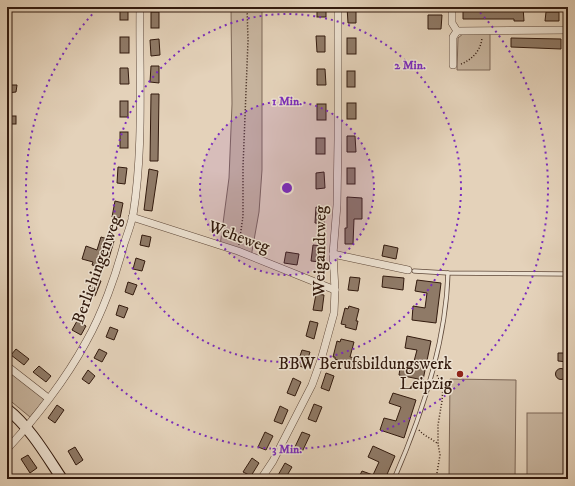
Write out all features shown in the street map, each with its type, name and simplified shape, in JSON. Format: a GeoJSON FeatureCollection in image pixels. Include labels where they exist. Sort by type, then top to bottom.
{"type":"FeatureCollection","features":[{"type":"Feature","properties":{"kind":"main road"},"geometry":{"type":"LineString","coordinates":[[7,409],[14,414],[26,428],[62,479]]}},
{"type":"Feature","properties":{"kind":"street","name":"Berlichingenweg"},"geometry":{"type":"LineString","coordinates":[[7,449],[26,428],[86,342],[106,298],[120,260],[132,217],[137,182],[139,145],[140,7]]}},
{"type":"Feature","properties":{"kind":"street","name":"Weigandtweg"},"geometry":{"type":"LineString","coordinates":[[261,479],[273,461],[312,385],[321,360],[334,313],[335,290],[333,254],[337,205],[338,7]]}},
{"type":"Feature","properties":{"kind":"street"},"geometry":{"type":"LineString","coordinates":[[452,7],[452,23],[457,31]]}},
{"type":"Feature","properties":{"kind":"street"},"geometry":{"type":"LineString","coordinates":[[457,31],[568,30]]}},
{"type":"Feature","properties":{"kind":"street"},"geometry":{"type":"LineString","coordinates":[[453,65],[453,37],[457,31]]}},
{"type":"Feature","properties":{"kind":"street","name":"Weheweg"},"geometry":{"type":"LineString","coordinates":[[132,217],[238,251],[335,290]]}},
{"type":"Feature","properties":{"kind":"street"},"geometry":{"type":"LineString","coordinates":[[333,254],[411,271]]}},
{"type":"Feature","properties":{"kind":"street"},"geometry":{"type":"LineString","coordinates":[[7,366],[48,398]]}},
{"type":"Feature","properties":{"kind":"lane"},"geometry":{"type":"LineString","coordinates":[[411,271],[448,273],[568,274]]}},
{"type":"Feature","properties":{"kind":"lane"},"geometry":{"type":"LineString","coordinates":[[394,479],[416,426],[442,334],[448,273]]}},
{"type":"Feature","properties":{"kind":"path"},"geometry":{"type":"LineString","coordinates":[[238,251],[243,216],[243,167],[248,41],[247,7]]}},
{"type":"Feature","properties":{"kind":"path"},"geometry":{"type":"LineString","coordinates":[[453,65],[462,64],[476,54],[482,42],[483,30]]}},
{"type":"Feature","properties":{"kind":"path"},"geometry":{"type":"LineString","coordinates":[[432,371],[440,378],[443,387],[438,425],[438,444],[440,455],[436,479]]}},
{"type":"Feature","properties":{"kind":"path"},"geometry":{"type":"LineString","coordinates":[[416,426],[423,435],[431,438],[438,444]]}},
{"type":"Feature","properties":{"kind":"shaded area"},"geometry":{"type":"Polygon","coordinates":[[[231,7],[262,7],[262,170],[259,212],[251,257],[220,246],[229,178],[232,104],[231,7]]]}},
{"type":"Feature","properties":{"kind":"shaded area"},"geometry":{"type":"Polygon","coordinates":[[[464,33],[490,33],[490,70],[457,70],[458,38],[464,33]]]}},
{"type":"Feature","properties":{"kind":"shaded area"},"geometry":{"type":"Polygon","coordinates":[[[7,370],[42,396],[44,400],[30,417],[7,398],[7,370]]]}},
{"type":"Feature","properties":{"kind":"shaded area"},"geometry":{"type":"Polygon","coordinates":[[[450,379],[516,380],[515,479],[449,479],[450,379]]]}},
{"type":"Feature","properties":{"kind":"shaded area"},"geometry":{"type":"Polygon","coordinates":[[[527,413],[568,413],[568,479],[527,479],[527,413]]]}},
{"type":"Feature","properties":{"kind":"building"},"geometry":{"type":"Polygon","coordinates":[[[120,7],[128,7],[128,20],[120,20],[120,7]]]}},
{"type":"Feature","properties":{"kind":"building"},"geometry":{"type":"Polygon","coordinates":[[[317,7],[326,7],[326,17],[317,17],[317,7]]]}},
{"type":"Feature","properties":{"kind":"building"},"geometry":{"type":"Polygon","coordinates":[[[347,7],[356,7],[356,23],[348,23],[347,7]]]}},
{"type":"Feature","properties":{"kind":"building"},"geometry":{"type":"Polygon","coordinates":[[[505,7],[523,7],[524,21],[514,21],[514,19],[463,19],[463,8],[504,9],[505,7]]]}},
{"type":"Feature","properties":{"kind":"building"},"geometry":{"type":"Polygon","coordinates":[[[151,12],[159,12],[159,28],[151,28],[151,12]]]}},
{"type":"Feature","properties":{"kind":"building"},"geometry":{"type":"Polygon","coordinates":[[[546,12],[559,12],[559,21],[545,21],[546,12]]]}},
{"type":"Feature","properties":{"kind":"building"},"geometry":{"type":"Polygon","coordinates":[[[428,15],[442,15],[441,29],[428,29],[428,15]]]}},
{"type":"Feature","properties":{"kind":"building"},"geometry":{"type":"Polygon","coordinates":[[[316,36],[325,36],[325,52],[317,52],[316,36]]]}},
{"type":"Feature","properties":{"kind":"building"},"geometry":{"type":"Polygon","coordinates":[[[120,37],[129,37],[129,53],[120,53],[120,37]]]}},
{"type":"Feature","properties":{"kind":"building"},"geometry":{"type":"Polygon","coordinates":[[[347,38],[356,38],[356,54],[347,54],[347,38]]]}},
{"type":"Feature","properties":{"kind":"building"},"geometry":{"type":"Polygon","coordinates":[[[511,38],[561,39],[561,49],[511,47],[511,38]]]}},
{"type":"Feature","properties":{"kind":"building"},"geometry":{"type":"Polygon","coordinates":[[[159,39],[160,55],[151,56],[150,40],[159,39]]]}},
{"type":"Feature","properties":{"kind":"building"},"geometry":{"type":"Polygon","coordinates":[[[151,66],[159,66],[159,83],[150,82],[151,66]]]}},
{"type":"Feature","properties":{"kind":"building"},"geometry":{"type":"Polygon","coordinates":[[[120,68],[128,68],[129,84],[120,84],[120,68]]]}},
{"type":"Feature","properties":{"kind":"building"},"geometry":{"type":"Polygon","coordinates":[[[317,69],[325,69],[326,85],[317,85],[317,69]]]}},
{"type":"Feature","properties":{"kind":"building"},"geometry":{"type":"Polygon","coordinates":[[[347,71],[355,71],[355,87],[347,87],[347,71]]]}},
{"type":"Feature","properties":{"kind":"building"},"geometry":{"type":"Polygon","coordinates":[[[7,85],[17,85],[16,92],[7,93],[7,85]]]}},
{"type":"Feature","properties":{"kind":"building"},"geometry":{"type":"Polygon","coordinates":[[[151,94],[159,94],[158,161],[150,161],[151,94]]]}},
{"type":"Feature","properties":{"kind":"building"},"geometry":{"type":"Polygon","coordinates":[[[120,101],[128,101],[128,117],[120,117],[120,101]]]}},
{"type":"Feature","properties":{"kind":"building"},"geometry":{"type":"Polygon","coordinates":[[[347,103],[356,103],[356,119],[347,119],[347,103]]]}},
{"type":"Feature","properties":{"kind":"building"},"geometry":{"type":"Polygon","coordinates":[[[317,104],[326,104],[326,120],[317,120],[317,104]]]}},
{"type":"Feature","properties":{"kind":"building"},"geometry":{"type":"Polygon","coordinates":[[[7,116],[16,116],[16,124],[7,124],[7,116]]]}},
{"type":"Feature","properties":{"kind":"building"},"geometry":{"type":"Polygon","coordinates":[[[120,132],[128,132],[128,148],[120,148],[120,132]]]}},
{"type":"Feature","properties":{"kind":"building"},"geometry":{"type":"Polygon","coordinates":[[[347,136],[355,136],[356,152],[347,152],[347,136]]]}},
{"type":"Feature","properties":{"kind":"building"},"geometry":{"type":"Polygon","coordinates":[[[316,138],[325,138],[325,154],[316,154],[316,138]]]}},
{"type":"Feature","properties":{"kind":"building"},"geometry":{"type":"Polygon","coordinates":[[[118,167],[127,168],[125,184],[117,183],[118,167]]]}},
{"type":"Feature","properties":{"kind":"building"},"geometry":{"type":"Polygon","coordinates":[[[347,168],[355,168],[355,184],[347,184],[347,168]]]}},
{"type":"Feature","properties":{"kind":"building"},"geometry":{"type":"Polygon","coordinates":[[[149,169],[158,171],[152,211],[144,210],[149,169]]]}},
{"type":"Feature","properties":{"kind":"building"},"geometry":{"type":"Polygon","coordinates":[[[324,172],[325,188],[316,189],[316,173],[324,172]]]}},
{"type":"Feature","properties":{"kind":"building"},"geometry":{"type":"Polygon","coordinates":[[[347,197],[362,198],[362,219],[354,219],[353,244],[345,244],[345,228],[347,228],[347,197]]]}},
{"type":"Feature","properties":{"kind":"building"},"geometry":{"type":"Polygon","coordinates":[[[115,201],[123,203],[120,218],[112,217],[115,201]]]}},
{"type":"Feature","properties":{"kind":"building"},"geometry":{"type":"Polygon","coordinates":[[[316,207],[324,208],[324,224],[315,223],[316,207]]]}},
{"type":"Feature","properties":{"kind":"building"},"geometry":{"type":"Polygon","coordinates":[[[142,235],[151,237],[149,247],[140,245],[142,235]]]}},
{"type":"Feature","properties":{"kind":"building"},"geometry":{"type":"Polygon","coordinates":[[[101,237],[114,241],[109,258],[101,256],[97,266],[92,265],[93,262],[82,259],[86,246],[97,250],[101,237]]]}},
{"type":"Feature","properties":{"kind":"building"},"geometry":{"type":"Polygon","coordinates":[[[313,245],[322,246],[320,262],[311,261],[313,245]]]}},
{"type":"Feature","properties":{"kind":"building"},"geometry":{"type":"Polygon","coordinates":[[[384,245],[398,248],[396,259],[382,256],[384,245]]]}},
{"type":"Feature","properties":{"kind":"building"},"geometry":{"type":"Polygon","coordinates":[[[286,252],[299,254],[297,265],[284,263],[286,252]]]}},
{"type":"Feature","properties":{"kind":"building"},"geometry":{"type":"Polygon","coordinates":[[[136,258],[145,261],[142,271],[133,269],[136,258]]]}},
{"type":"Feature","properties":{"kind":"building"},"geometry":{"type":"Polygon","coordinates":[[[383,276],[404,278],[403,290],[382,287],[383,276]]]}},
{"type":"Feature","properties":{"kind":"building"},"geometry":{"type":"Polygon","coordinates":[[[350,277],[360,278],[358,291],[348,290],[350,277]]]}},
{"type":"Feature","properties":{"kind":"building"},"geometry":{"type":"Polygon","coordinates":[[[93,278],[101,281],[95,296],[88,293],[93,278]]]}},
{"type":"Feature","properties":{"kind":"building"},"geometry":{"type":"Polygon","coordinates":[[[417,280],[441,283],[436,323],[412,320],[413,306],[425,308],[427,293],[415,291],[417,280]]]}},
{"type":"Feature","properties":{"kind":"building"},"geometry":{"type":"Polygon","coordinates":[[[128,282],[137,285],[133,295],[125,292],[128,282]]]}},
{"type":"Feature","properties":{"kind":"building"},"geometry":{"type":"Polygon","coordinates":[[[316,294],[324,295],[322,311],[313,310],[316,294]]]}},
{"type":"Feature","properties":{"kind":"building"},"geometry":{"type":"Polygon","coordinates":[[[119,305],[128,308],[124,318],[116,315],[119,305]]]}},
{"type":"Feature","properties":{"kind":"building"},"geometry":{"type":"Polygon","coordinates":[[[349,306],[359,309],[356,321],[358,321],[356,330],[345,327],[346,325],[341,324],[345,308],[348,309],[349,306]]]}},
{"type":"Feature","properties":{"kind":"building"},"geometry":{"type":"Polygon","coordinates":[[[77,321],[86,326],[81,335],[72,330],[77,321]]]}},
{"type":"Feature","properties":{"kind":"building"},"geometry":{"type":"Polygon","coordinates":[[[310,321],[318,323],[314,339],[306,336],[310,321]]]}},
{"type":"Feature","properties":{"kind":"building"},"geometry":{"type":"Polygon","coordinates":[[[110,327],[118,330],[114,340],[106,337],[110,327]]]}},
{"type":"Feature","properties":{"kind":"building"},"geometry":{"type":"Polygon","coordinates":[[[407,336],[431,341],[423,380],[399,375],[401,362],[413,365],[417,350],[405,348],[407,336]]]}},
{"type":"Feature","properties":{"kind":"building"},"geometry":{"type":"Polygon","coordinates":[[[341,339],[354,342],[350,357],[355,358],[353,367],[343,365],[343,362],[333,357],[337,341],[340,342],[341,339]]]}},
{"type":"Feature","properties":{"kind":"building"},"geometry":{"type":"Polygon","coordinates":[[[16,349],[29,359],[24,365],[11,355],[16,349]]]}},
{"type":"Feature","properties":{"kind":"building"},"geometry":{"type":"Polygon","coordinates":[[[99,349],[107,353],[102,362],[94,358],[99,349]]]}},
{"type":"Feature","properties":{"kind":"building"},"geometry":{"type":"Polygon","coordinates":[[[302,350],[310,352],[305,368],[297,365],[302,350]]]}},
{"type":"Feature","properties":{"kind":"building"},"geometry":{"type":"Polygon","coordinates":[[[558,353],[568,353],[568,362],[558,361],[558,353]]]}},
{"type":"Feature","properties":{"kind":"building"},"geometry":{"type":"Polygon","coordinates":[[[39,366],[51,376],[46,382],[33,372],[39,366]]]}},
{"type":"Feature","properties":{"kind":"building"},"geometry":{"type":"Polygon","coordinates":[[[559,369],[563,369],[565,370],[565,378],[559,379],[556,376],[556,372],[559,369]]]}},
{"type":"Feature","properties":{"kind":"building"},"geometry":{"type":"Polygon","coordinates":[[[88,370],[95,376],[89,384],[82,379],[88,370]]]}},
{"type":"Feature","properties":{"kind":"building"},"geometry":{"type":"Polygon","coordinates":[[[326,373],[334,376],[329,391],[321,388],[326,373]]]}},
{"type":"Feature","properties":{"kind":"building"},"geometry":{"type":"Polygon","coordinates":[[[293,378],[301,382],[295,396],[287,393],[293,378]]]}},
{"type":"Feature","properties":{"kind":"building"},"geometry":{"type":"Polygon","coordinates":[[[393,393],[416,400],[404,438],[380,430],[384,418],[396,421],[401,407],[389,403],[393,393]]]}},
{"type":"Feature","properties":{"kind":"building"},"geometry":{"type":"Polygon","coordinates":[[[314,404],[322,407],[316,422],[308,419],[314,404]]]}},
{"type":"Feature","properties":{"kind":"building"},"geometry":{"type":"Polygon","coordinates":[[[57,405],[64,410],[55,423],[48,418],[57,405]]]}},
{"type":"Feature","properties":{"kind":"building"},"geometry":{"type":"Polygon","coordinates":[[[280,406],[288,410],[282,424],[274,421],[280,406]]]}},
{"type":"Feature","properties":{"kind":"building"},"geometry":{"type":"Polygon","coordinates":[[[265,432],[273,436],[266,450],[258,447],[265,432]]]}},
{"type":"Feature","properties":{"kind":"building"},"geometry":{"type":"Polygon","coordinates":[[[302,432],[310,435],[302,452],[294,449],[302,432]]]}},
{"type":"Feature","properties":{"kind":"building"},"geometry":{"type":"Polygon","coordinates":[[[373,446],[395,456],[385,479],[358,479],[362,471],[373,475],[379,462],[368,457],[373,446]]]}},
{"type":"Feature","properties":{"kind":"building"},"geometry":{"type":"Polygon","coordinates":[[[75,447],[83,460],[76,465],[68,451],[75,447]]]}},
{"type":"Feature","properties":{"kind":"building"},"geometry":{"type":"Polygon","coordinates":[[[28,455],[37,468],[30,473],[21,459],[28,455]]]}},
{"type":"Feature","properties":{"kind":"building"},"geometry":{"type":"Polygon","coordinates":[[[252,458],[259,463],[251,476],[243,472],[252,458]]]}},
{"type":"Feature","properties":{"kind":"building"},"geometry":{"type":"Polygon","coordinates":[[[285,463],[292,467],[285,479],[280,479],[277,477],[285,463]]]}},
{"type":"Feature","properties":{"kind":"place","name":"BBW Berufsbildungswerk Leipzig"},"geometry":{"type":"Point","coordinates":[460,374]}}]}
